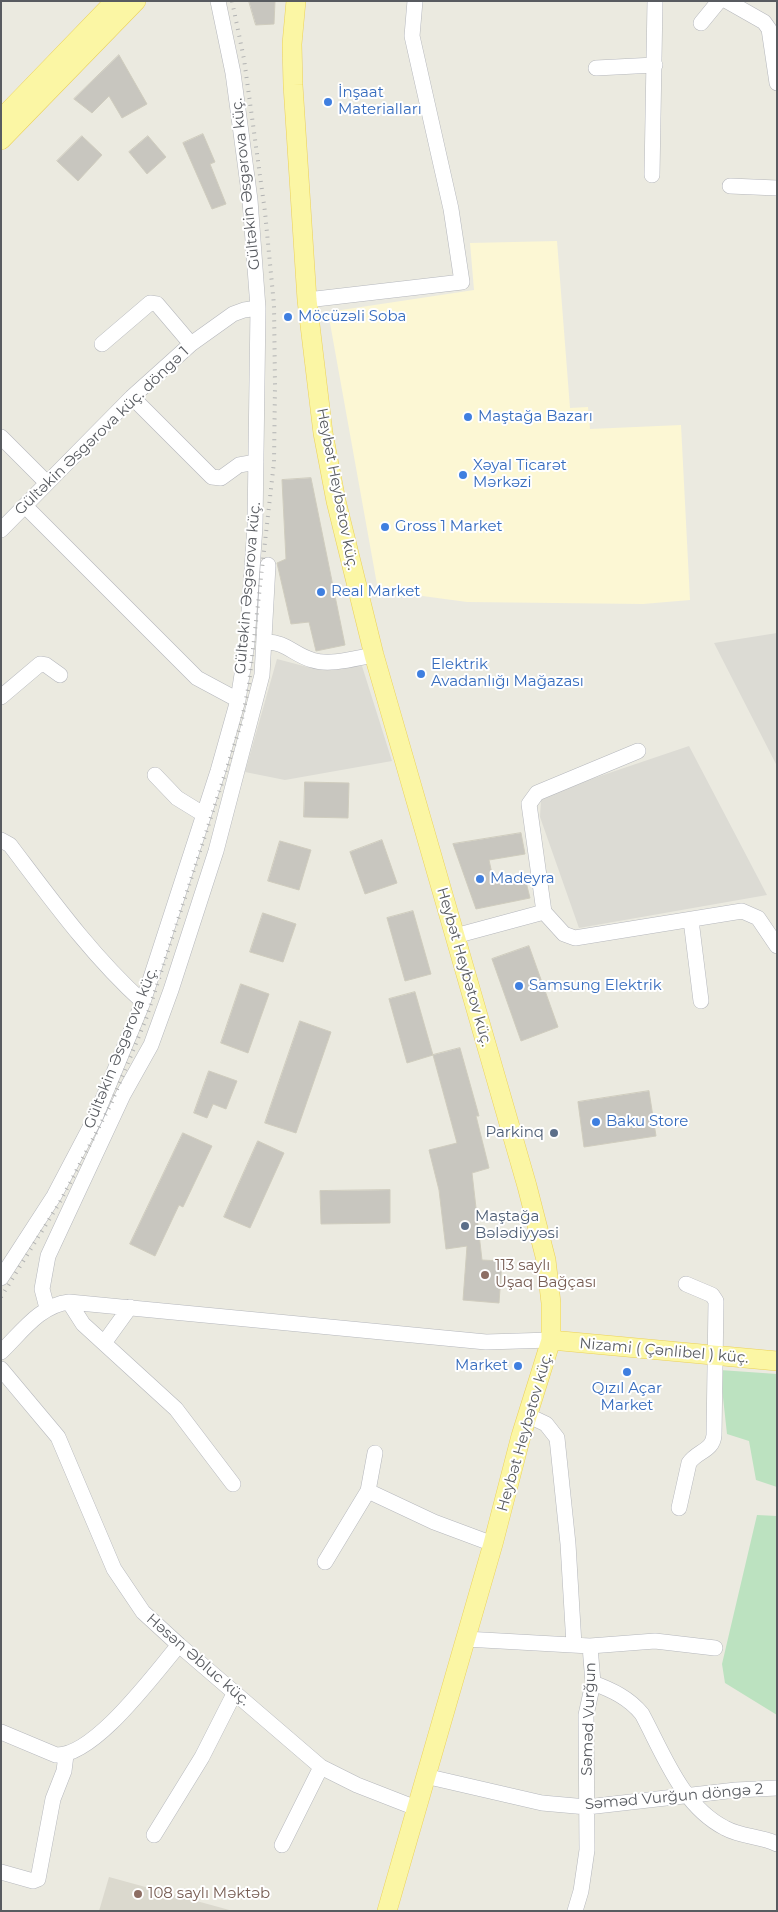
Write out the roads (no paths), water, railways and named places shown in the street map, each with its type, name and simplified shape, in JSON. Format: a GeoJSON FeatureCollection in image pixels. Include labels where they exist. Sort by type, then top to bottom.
{"type":"FeatureCollection","features":[{"type":"Feature","properties":{"kind":"main road"},"geometry":{"type":"LineString","coordinates":[[1,119],[115,1]]}},
{"type":"Feature","properties":{"kind":"main road"},"geometry":{"type":"LineString","coordinates":[[1,140],[136,1]]}},
{"type":"Feature","properties":{"kind":"main road","name":"Heybət Heybətov küç."},"geometry":{"type":"LineString","coordinates":[[294,4],[293,84],[307,300],[323,433],[338,510],[374,655],[527,1186],[546,1260],[551,1303],[551,1340],[387,1911]]}},
{"type":"Feature","properties":{"kind":"main road","name":"Nizami ( Çənlibel ) küç."},"geometry":{"type":"LineString","coordinates":[[551,1340],[777,1361]]}},
{"type":"Feature","properties":{"kind":"street","name":"Gültəkin Əsgərova küç."},"geometry":{"type":"LineString","coordinates":[[1,1278],[54,1196],[95,1118],[143,1002],[218,771],[238,700],[247,643],[255,526],[258,308],[250,200],[238,110],[218,1]]}},
{"type":"Feature","properties":{"kind":"street"},"geometry":{"type":"LineString","coordinates":[[307,300],[462,282],[451,209],[412,36],[415,1]]}},
{"type":"Feature","properties":{"kind":"street"},"geometry":{"type":"LineString","coordinates":[[652,175],[655,1]]}},
{"type":"Feature","properties":{"kind":"street"},"geometry":{"type":"LineString","coordinates":[[701,23],[719,1]]}},
{"type":"Feature","properties":{"kind":"street"},"geometry":{"type":"LineString","coordinates":[[727,1],[764,22],[769,29],[777,83]]}},
{"type":"Feature","properties":{"kind":"street"},"geometry":{"type":"LineString","coordinates":[[596,68],[655,65]]}},
{"type":"Feature","properties":{"kind":"street"},"geometry":{"type":"LineString","coordinates":[[730,186],[777,188]]}},
{"type":"Feature","properties":{"kind":"street"},"geometry":{"type":"LineString","coordinates":[[102,344],[150,304],[158,304],[191,344]]}},
{"type":"Feature","properties":{"kind":"street","name":"Gültəkin Əsgərova küç. döngə 1"},"geometry":{"type":"LineString","coordinates":[[1,530],[132,397],[191,344],[233,314],[258,308]]}},
{"type":"Feature","properties":{"kind":"street"},"geometry":{"type":"LineString","coordinates":[[132,397],[212,477],[221,478],[239,466],[256,462]]}},
{"type":"Feature","properties":{"kind":"street"},"geometry":{"type":"LineString","coordinates":[[1,437],[47,482]]}},
{"type":"Feature","properties":{"kind":"street"},"geometry":{"type":"LineString","coordinates":[[25,506],[197,678],[238,700]]}},
{"type":"Feature","properties":{"kind":"street"},"geometry":{"type":"LineString","coordinates":[[47,1308],[42,1288],[48,1256],[124,1095],[151,1045],[171,990],[218,842],[262,675],[268,565]]}},
{"type":"Feature","properties":{"kind":"street"},"geometry":{"type":"LineString","coordinates":[[265,642],[276,642],[314,661],[374,655]]}},
{"type":"Feature","properties":{"kind":"street"},"geometry":{"type":"LineString","coordinates":[[1,697],[40,664],[46,664],[60,675]]}},
{"type":"Feature","properties":{"kind":"street"},"geometry":{"type":"LineString","coordinates":[[638,751],[537,793],[529,804],[544,912],[564,934],[574,938],[742,912],[758,918],[777,946]]}},
{"type":"Feature","properties":{"kind":"street"},"geometry":{"type":"LineString","coordinates":[[155,775],[182,802],[203,814]]}},
{"type":"Feature","properties":{"kind":"street"},"geometry":{"type":"LineString","coordinates":[[1,840],[10,845],[57,907],[119,980],[143,1002]]}},
{"type":"Feature","properties":{"kind":"street"},"geometry":{"type":"LineString","coordinates":[[455,936],[544,912]]}},
{"type":"Feature","properties":{"kind":"street"},"geometry":{"type":"LineString","coordinates":[[691,920],[701,1001]]}},
{"type":"Feature","properties":{"kind":"street"},"geometry":{"type":"LineString","coordinates":[[679,1508],[688,1463],[713,1442],[716,1301],[712,1295],[686,1284]]}},
{"type":"Feature","properties":{"kind":"street"},"geometry":{"type":"LineString","coordinates":[[68,1302],[83,1324],[176,1409],[233,1484]]}},
{"type":"Feature","properties":{"kind":"street"},"geometry":{"type":"LineString","coordinates":[[1,1352],[47,1308],[68,1302],[486,1342],[551,1340]]}},
{"type":"Feature","properties":{"kind":"street"},"geometry":{"type":"LineString","coordinates":[[104,1343],[130,1307]]}},
{"type":"Feature","properties":{"kind":"street","name":"Həsən Əbluc küç."},"geometry":{"type":"LineString","coordinates":[[1,1369],[58,1437],[114,1569],[143,1612],[321,1767],[357,1785],[416,1808]]}},
{"type":"Feature","properties":{"kind":"street","name":"Səməd Vurğun"},"geometry":{"type":"LineString","coordinates":[[528,1416],[546,1424],[557,1438],[568,1544],[574,1645]]}},
{"type":"Feature","properties":{"kind":"street"},"geometry":{"type":"LineString","coordinates":[[325,1562],[368,1491],[375,1454]]}},
{"type":"Feature","properties":{"kind":"street"},"geometry":{"type":"LineString","coordinates":[[368,1491],[434,1522],[493,1544]]}},
{"type":"Feature","properties":{"kind":"street"},"geometry":{"type":"LineString","coordinates":[[465,1638],[590,1646],[655,1641],[714,1648]]}},
{"type":"Feature","properties":{"kind":"street"},"geometry":{"type":"LineString","coordinates":[[1,1732],[37,1748],[66,1755],[80,1748],[117,1718],[179,1645]]}},
{"type":"Feature","properties":{"kind":"street","name":"Səməd Vurğun"},"geometry":{"type":"LineString","coordinates":[[575,1911],[581,1891],[587,1850],[586,1715],[593,1683],[590,1646]]}},
{"type":"Feature","properties":{"kind":"street"},"geometry":{"type":"LineString","coordinates":[[593,1683],[634,1704],[642,1714],[685,1796],[723,1827],[736,1834],[777,1844]]}},
{"type":"Feature","properties":{"kind":"street"},"geometry":{"type":"LineString","coordinates":[[154,1835],[202,1757],[235,1692]]}},
{"type":"Feature","properties":{"kind":"street"},"geometry":{"type":"LineString","coordinates":[[1,1872],[33,1881],[38,1879],[41,1873],[53,1799],[64,1771],[66,1755]]}},
{"type":"Feature","properties":{"kind":"street"},"geometry":{"type":"LineString","coordinates":[[282,1845],[321,1767]]}},
{"type":"Feature","properties":{"kind":"street","name":"Səməd Vurğun döngə 2"},"geometry":{"type":"LineString","coordinates":[[425,1776],[542,1803],[587,1806],[777,1788]]}},
{"type":"Feature","properties":{"kind":"railway"},"geometry":{"type":"LineString","coordinates":[[1,1297],[60,1202],[111,1104],[146,1019],[241,724],[249,684],[274,462],[274,305],[265,212],[244,59],[232,1]]}},
{"type":"Feature","properties":{"kind":"place","name":"İnşaat Materialları"},"geometry":{"type":"Point","coordinates":[328,102]}},
{"type":"Feature","properties":{"kind":"place","name":"Möcüzəli Soba"},"geometry":{"type":"Point","coordinates":[288,317]}},
{"type":"Feature","properties":{"kind":"place","name":"Maştağa Bazarı"},"geometry":{"type":"Point","coordinates":[468,417]}},
{"type":"Feature","properties":{"kind":"place","name":"Xəyal Ticarət Mərkəzi"},"geometry":{"type":"Point","coordinates":[463,475]}},
{"type":"Feature","properties":{"kind":"place","name":"Gross 1 Market"},"geometry":{"type":"Point","coordinates":[385,527]}},
{"type":"Feature","properties":{"kind":"place","name":"Real Market"},"geometry":{"type":"Point","coordinates":[321,592]}},
{"type":"Feature","properties":{"kind":"place","name":"Elektrik Avadanlığı Mağazası"},"geometry":{"type":"Point","coordinates":[421,674]}},
{"type":"Feature","properties":{"kind":"place","name":"Madeyra"},"geometry":{"type":"Point","coordinates":[480,879]}},
{"type":"Feature","properties":{"kind":"place","name":"Samsung Elektrik"},"geometry":{"type":"Point","coordinates":[519,986]}},
{"type":"Feature","properties":{"kind":"place","name":"Baku Store"},"geometry":{"type":"Point","coordinates":[596,1122]}},
{"type":"Feature","properties":{"kind":"place","name":"Parkinq"},"geometry":{"type":"Point","coordinates":[554,1133]}},
{"type":"Feature","properties":{"kind":"place","name":"Maştağa Bələdiyyəsi"},"geometry":{"type":"Point","coordinates":[465,1226]}},
{"type":"Feature","properties":{"kind":"place","name":"113 saylı Uşaq Bağçası"},"geometry":{"type":"Point","coordinates":[485,1275]}},
{"type":"Feature","properties":{"kind":"place","name":"Market"},"geometry":{"type":"Point","coordinates":[518,1366]}},
{"type":"Feature","properties":{"kind":"place","name":"Qızıl Açar Market"},"geometry":{"type":"Point","coordinates":[627,1372]}},
{"type":"Feature","properties":{"kind":"place","name":"108 saylı Məktəb"},"geometry":{"type":"Point","coordinates":[138,1894]}}]}
